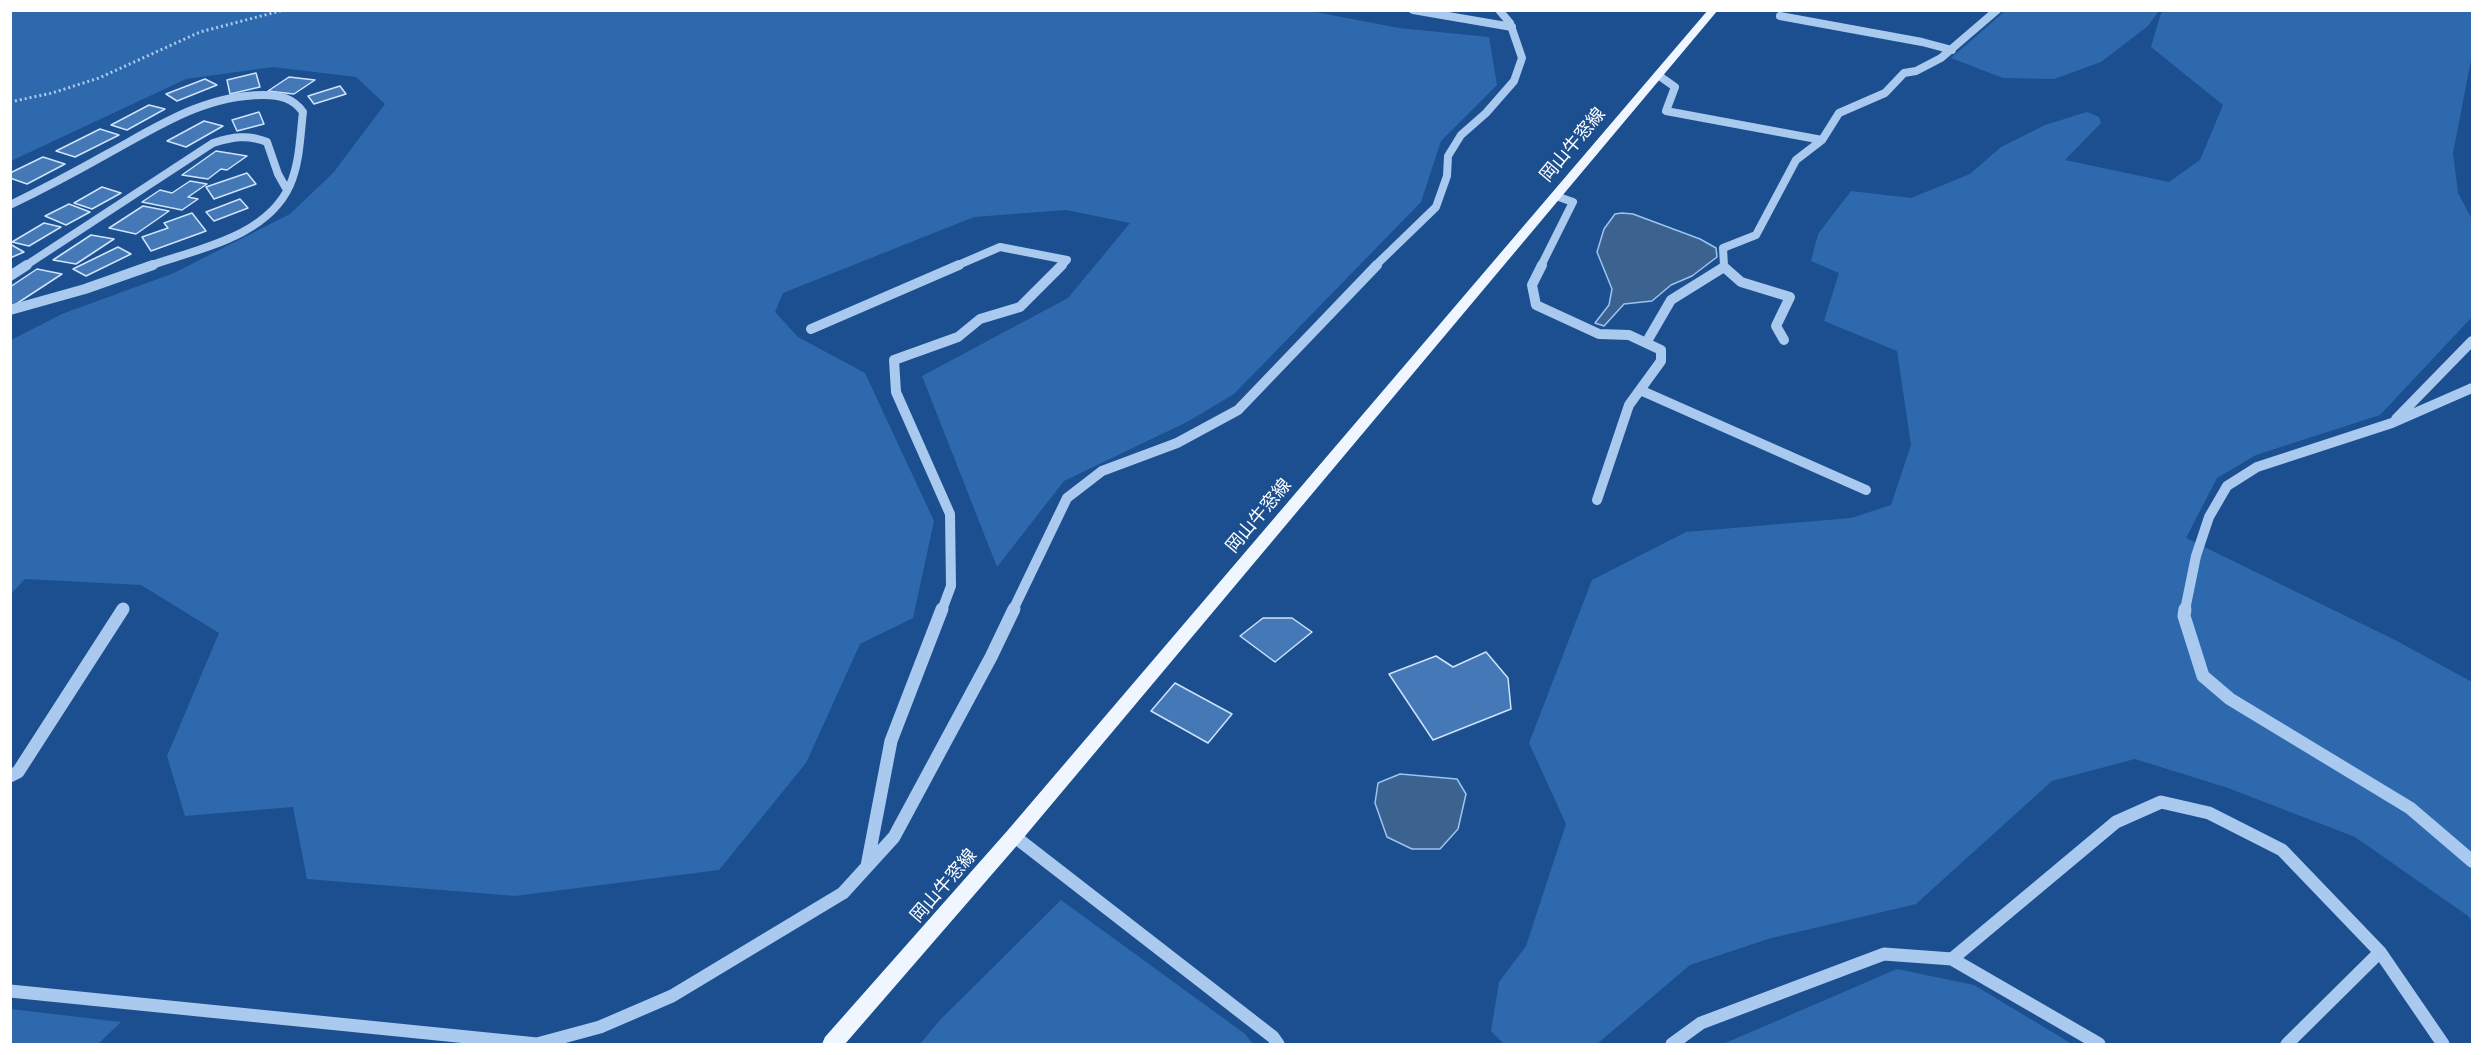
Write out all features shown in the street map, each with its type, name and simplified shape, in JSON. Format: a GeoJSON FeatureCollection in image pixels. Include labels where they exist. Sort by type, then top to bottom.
{"type":"FeatureCollection","features":[{"type":"Feature","properties":{"kind":"main road","name":"岡山牛窓線"},"geometry":{"type":"LineString","coordinates":[[832,1044],[1014,836],[1714,10]]}},
{"type":"Feature","properties":{"kind":"street"},"geometry":{"type":"LineString","coordinates":[[1413,10],[1512,27]]}},
{"type":"Feature","properties":{"kind":"street"},"geometry":{"type":"LineString","coordinates":[[10,991],[537,1044],[600,1027],[672,996],[843,893],[894,837],[991,657],[1067,498],[1102,471],[1177,443],[1238,410],[1349,292],[1436,207],[1447,176],[1448,156],[1461,135],[1486,113],[1515,81],[1522,58],[1512,27],[1500,10]]}},
{"type":"Feature","properties":{"kind":"street"},"geometry":{"type":"LineString","coordinates":[[1784,340],[1776,326],[1790,297],[1741,282],[1724,267],[1723,248],[1756,235],[1796,160],[1822,141],[1839,113],[1886,93],[1904,73],[1912,72],[1948,55],[1997,10]]}},
{"type":"Feature","properties":{"kind":"street"},"geometry":{"type":"LineString","coordinates":[[1780,16],[1922,42],[1952,50]]}},
{"type":"Feature","properties":{"kind":"street"},"geometry":{"type":"LineString","coordinates":[[1658,75],[1675,87],[1666,111],[1822,141]]}},
{"type":"Feature","properties":{"kind":"street"},"geometry":{"type":"LineString","coordinates":[[10,205],[191,109],[216,100],[242,95],[281,96],[297,102],[303,112],[293,180],[280,202],[265,217],[228,238],[123,276],[10,310]]}},
{"type":"Feature","properties":{"kind":"street"},"geometry":{"type":"LineString","coordinates":[[10,276],[213,143],[233,136],[254,136],[267,142],[278,174],[287,189]]}},
{"type":"Feature","properties":{"kind":"street"},"geometry":{"type":"LineString","coordinates":[[1556,196],[1573,202],[1532,285],[1536,305],[1599,334],[1629,335],[1661,351],[1661,361],[1629,405],[1597,500]]}},
{"type":"Feature","properties":{"kind":"street"},"geometry":{"type":"LineString","coordinates":[[811,329],[1000,248],[1067,260],[1020,307],[980,319],[958,337],[894,360],[896,392],[950,514],[951,586],[891,741],[867,866]]}},
{"type":"Feature","properties":{"kind":"street"},"geometry":{"type":"LineString","coordinates":[[1646,343],[1671,300],[1724,267]]}},
{"type":"Feature","properties":{"kind":"street"},"geometry":{"type":"LineString","coordinates":[[2392,423],[2472,341]]}},
{"type":"Feature","properties":{"kind":"street"},"geometry":{"type":"LineString","coordinates":[[2472,388],[2392,423],[2257,467],[2227,486],[2209,517],[2196,556],[2184,616],[2203,676],[2230,699],[2410,808],[2472,861]]}},
{"type":"Feature","properties":{"kind":"street"},"geometry":{"type":"LineString","coordinates":[[1640,390],[1866,490]]}},
{"type":"Feature","properties":{"kind":"street"},"geometry":{"type":"LineString","coordinates":[[10,776],[18,772],[123,608]]}},
{"type":"Feature","properties":{"kind":"street"},"geometry":{"type":"LineString","coordinates":[[1952,959],[2116,822],[2161,802],[2209,813],[2282,850],[2380,952],[2443,1044]]}},
{"type":"Feature","properties":{"kind":"street"},"geometry":{"type":"LineString","coordinates":[[1014,836],[1273,1037],[1278,1044]]}},
{"type":"Feature","properties":{"kind":"street"},"geometry":{"type":"LineString","coordinates":[[2287,1044],[2380,952]]}},
{"type":"Feature","properties":{"kind":"street"},"geometry":{"type":"LineString","coordinates":[[1672,1044],[1701,1023],[1884,954],[1952,959],[2099,1044]]}},
{"type":"Feature","properties":{"kind":"path"},"geometry":{"type":"LineString","coordinates":[[10,102],[52,93],[99,78],[200,32],[284,10]]}},
{"type":"Feature","properties":{"kind":"shaded area"},"geometry":{"type":"Polygon","coordinates":[[[1305,10],[1399,28],[1489,37],[1497,85],[1441,141],[1421,202],[1234,394],[1187,422],[1064,481],[997,567],[922,376],[1068,298],[1130,223],[1066,210],[974,217],[783,293],[775,312],[798,337],[865,373],[934,521],[913,618],[860,644],[806,763],[719,870],[515,896],[307,879],[293,807],[185,816],[167,756],[219,633],[141,585],[25,579],[11,594],[11,340],[62,314],[174,273],[290,214],[333,173],[385,104],[356,77],[273,67],[186,79],[11,161],[11,11],[1305,10]]]}},
{"type":"Feature","properties":{"kind":"shaded area"},"geometry":{"type":"Polygon","coordinates":[[[2005,11],[2159,11],[2148,26],[2101,62],[2054,79],[2003,78],[1951,58],[2005,11]]]}},
{"type":"Feature","properties":{"kind":"shaded area"},"geometry":{"type":"Polygon","coordinates":[[[2165,11],[2472,11],[2472,55],[2453,153],[2458,193],[2472,219],[2472,317],[2380,415],[2256,455],[2217,478],[2186,538],[2397,641],[2472,682],[2472,922],[2468,916],[2355,837],[2228,788],[2135,759],[2052,781],[1916,904],[1768,939],[1690,965],[1597,1044],[1504,1044],[1491,1031],[1499,982],[1526,946],[1566,824],[1529,743],[1592,580],[1686,532],[1851,518],[1891,505],[1911,445],[1897,351],[1824,321],[1839,273],[1811,261],[1818,234],[1851,191],[1911,198],[1970,174],[2001,147],[2045,125],[2087,112],[2099,117],[2101,123],[2065,160],[2169,182],[2200,160],[2223,105],[2151,47],[2161,13],[2165,11]]]}},
{"type":"Feature","properties":{"kind":"shaded area"},"geometry":{"type":"Polygon","coordinates":[[[1615,214],[1633,214],[1700,239],[1716,248],[1717,257],[1692,276],[1671,285],[1652,301],[1624,304],[1604,326],[1595,323],[1609,305],[1612,289],[1597,252],[1604,229],[1615,214]]]}},
{"type":"Feature","properties":{"kind":"shaded area"},"geometry":{"type":"Polygon","coordinates":[[[1400,774],[1457,779],[1466,794],[1458,829],[1440,849],[1412,849],[1387,837],[1375,803],[1378,783],[1400,774]]]}},
{"type":"Feature","properties":{"kind":"shaded area"},"geometry":{"type":"Polygon","coordinates":[[[1061,900],[1245,1034],[1253,1044],[920,1044],[940,1020],[1061,900]]]}},
{"type":"Feature","properties":{"kind":"shaded area"},"geometry":{"type":"Polygon","coordinates":[[[1897,969],[1974,985],[2072,1044],[1723,1044],[1897,969]]]}},
{"type":"Feature","properties":{"kind":"shaded area"},"geometry":{"type":"Polygon","coordinates":[[[11,1009],[121,1022],[98,1044],[11,1044],[11,1009]]]}},
{"type":"Feature","properties":{"kind":"building"},"geometry":{"type":"Polygon","coordinates":[[[256,73],[260,87],[230,94],[227,80],[256,73]]]}},
{"type":"Feature","properties":{"kind":"building"},"geometry":{"type":"Polygon","coordinates":[[[289,77],[315,80],[294,94],[268,91],[289,77]]]}},
{"type":"Feature","properties":{"kind":"building"},"geometry":{"type":"Polygon","coordinates":[[[205,79],[217,85],[177,101],[166,94],[205,79]]]}},
{"type":"Feature","properties":{"kind":"building"},"geometry":{"type":"Polygon","coordinates":[[[340,86],[346,94],[314,104],[308,96],[340,86]]]}},
{"type":"Feature","properties":{"kind":"building"},"geometry":{"type":"Polygon","coordinates":[[[149,105],[165,109],[127,130],[111,125],[149,105]]]}},
{"type":"Feature","properties":{"kind":"building"},"geometry":{"type":"Polygon","coordinates":[[[259,112],[264,124],[237,131],[232,120],[259,112]]]}},
{"type":"Feature","properties":{"kind":"building"},"geometry":{"type":"Polygon","coordinates":[[[204,121],[223,126],[186,147],[167,141],[204,121]]]}},
{"type":"Feature","properties":{"kind":"building"},"geometry":{"type":"Polygon","coordinates":[[[100,129],[119,135],[75,157],[56,151],[100,129]]]}},
{"type":"Feature","properties":{"kind":"building"},"geometry":{"type":"Polygon","coordinates":[[[216,151],[247,156],[227,170],[221,169],[208,179],[182,175],[216,151]]]}},
{"type":"Feature","properties":{"kind":"building"},"geometry":{"type":"Polygon","coordinates":[[[43,157],[65,164],[27,184],[10,178],[10,173],[43,157]]]}},
{"type":"Feature","properties":{"kind":"building"},"geometry":{"type":"Polygon","coordinates":[[[247,173],[256,184],[214,199],[206,187],[247,173]]]}},
{"type":"Feature","properties":{"kind":"building"},"geometry":{"type":"Polygon","coordinates":[[[190,181],[207,184],[188,197],[198,199],[182,210],[142,202],[160,190],[172,193],[190,181]]]}},
{"type":"Feature","properties":{"kind":"building"},"geometry":{"type":"Polygon","coordinates":[[[102,187],[121,193],[92,209],[74,203],[102,187]]]}},
{"type":"Feature","properties":{"kind":"building"},"geometry":{"type":"Polygon","coordinates":[[[240,199],[248,208],[214,221],[206,212],[240,199]]]}},
{"type":"Feature","properties":{"kind":"building"},"geometry":{"type":"Polygon","coordinates":[[[69,204],[90,212],[66,225],[45,216],[69,204]]]}},
{"type":"Feature","properties":{"kind":"building"},"geometry":{"type":"Polygon","coordinates":[[[143,206],[169,211],[136,234],[109,228],[143,206]]]}},
{"type":"Feature","properties":{"kind":"building"},"geometry":{"type":"Polygon","coordinates":[[[192,213],[206,231],[151,251],[142,237],[168,228],[164,223],[192,213]]]}},
{"type":"Feature","properties":{"kind":"building"},"geometry":{"type":"Polygon","coordinates":[[[44,223],[61,227],[29,246],[12,242],[44,223]]]}},
{"type":"Feature","properties":{"kind":"building"},"geometry":{"type":"Polygon","coordinates":[[[91,235],[114,239],[76,264],[53,260],[91,235]]]}},
{"type":"Feature","properties":{"kind":"building"},"geometry":{"type":"Polygon","coordinates":[[[10,244],[24,252],[10,258],[10,244]]]}},
{"type":"Feature","properties":{"kind":"building"},"geometry":{"type":"Polygon","coordinates":[[[118,247],[131,254],[86,276],[73,269],[118,247]]]}},
{"type":"Feature","properties":{"kind":"building"},"geometry":{"type":"Polygon","coordinates":[[[37,269],[62,274],[10,308],[10,287],[37,269]]]}},
{"type":"Feature","properties":{"kind":"building"},"geometry":{"type":"Polygon","coordinates":[[[1263,618],[1292,618],[1312,632],[1275,662],[1240,636],[1263,618]]]}},
{"type":"Feature","properties":{"kind":"building"},"geometry":{"type":"Polygon","coordinates":[[[1486,652],[1508,678],[1511,709],[1433,740],[1389,674],[1436,656],[1453,667],[1486,652]]]}},
{"type":"Feature","properties":{"kind":"building"},"geometry":{"type":"Polygon","coordinates":[[[1175,683],[1232,714],[1208,743],[1151,711],[1175,683]]]}}]}
